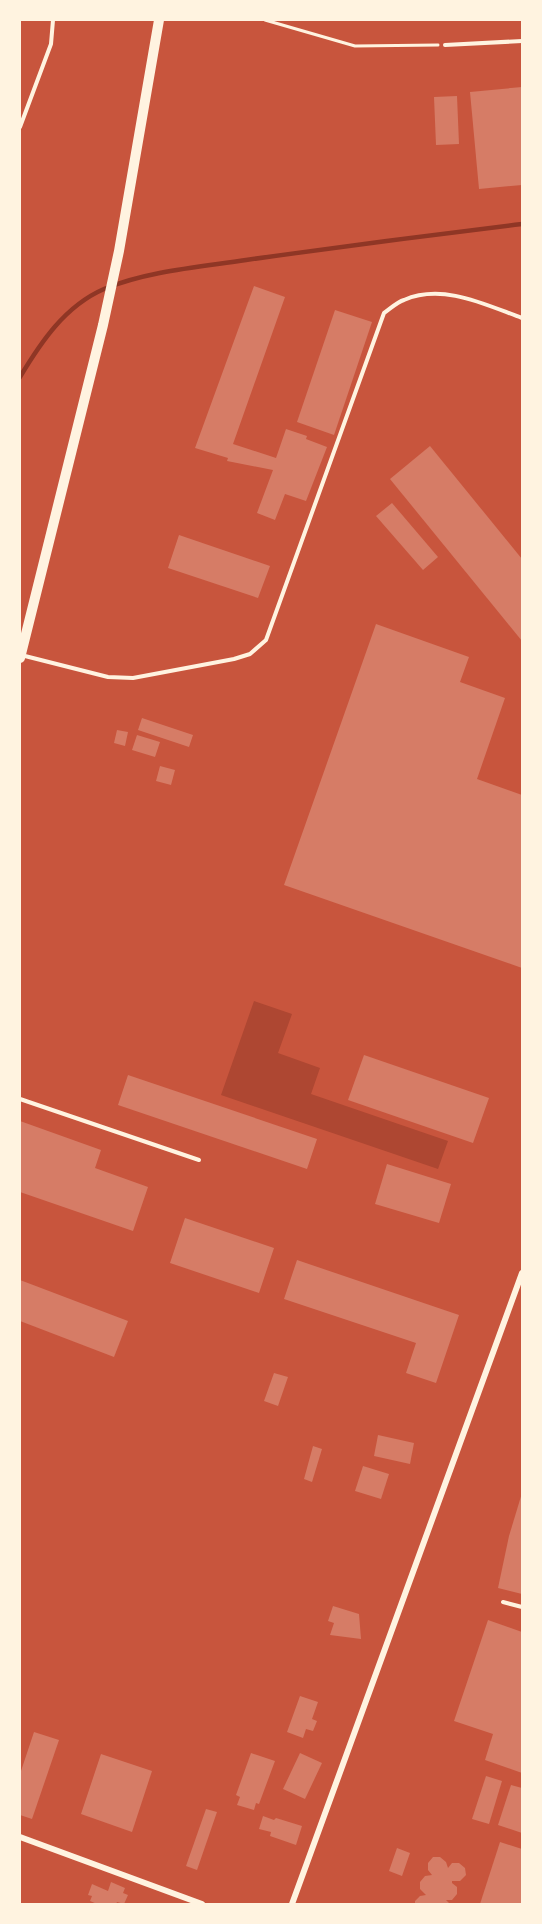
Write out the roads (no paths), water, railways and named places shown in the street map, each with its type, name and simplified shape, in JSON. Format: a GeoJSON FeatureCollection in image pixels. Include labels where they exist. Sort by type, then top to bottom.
{"type":"FeatureCollection","features":[{"type":"Feature","properties":{"kind":"main road"},"geometry":{"type":"LineString","coordinates":[[20,657],[104,325],[159,20]]}},
{"type":"Feature","properties":{"kind":"street"},"geometry":{"type":"LineString","coordinates":[[292,1905],[522,1273]]}},
{"type":"Feature","properties":{"kind":"street"},"geometry":{"type":"LineString","coordinates":[[20,1837],[202,1905]]}},
{"type":"Feature","properties":{"kind":"lane"},"geometry":{"type":"LineString","coordinates":[[20,127],[51,44],[53,20]]}},
{"type":"Feature","properties":{"kind":"lane"},"geometry":{"type":"LineString","coordinates":[[446,45],[522,40]]}},
{"type":"Feature","properties":{"kind":"lane"},"geometry":{"type":"LineString","coordinates":[[20,657],[108,677],[133,678],[202,666],[250,654],[266,640],[384,313],[403,300],[430,293],[465,298],[522,318]]}},
{"type":"Feature","properties":{"kind":"lane"},"geometry":{"type":"LineString","coordinates":[[20,1100],[199,1160]]}},
{"type":"Feature","properties":{"kind":"lane"},"geometry":{"type":"LineString","coordinates":[[503,1602],[522,1607]]}},
{"type":"Feature","properties":{"kind":"waterway"},"geometry":{"type":"LineString","coordinates":[[20,377],[36,351],[66,315],[90,296],[121,283],[192,268],[522,224]]}}]}
